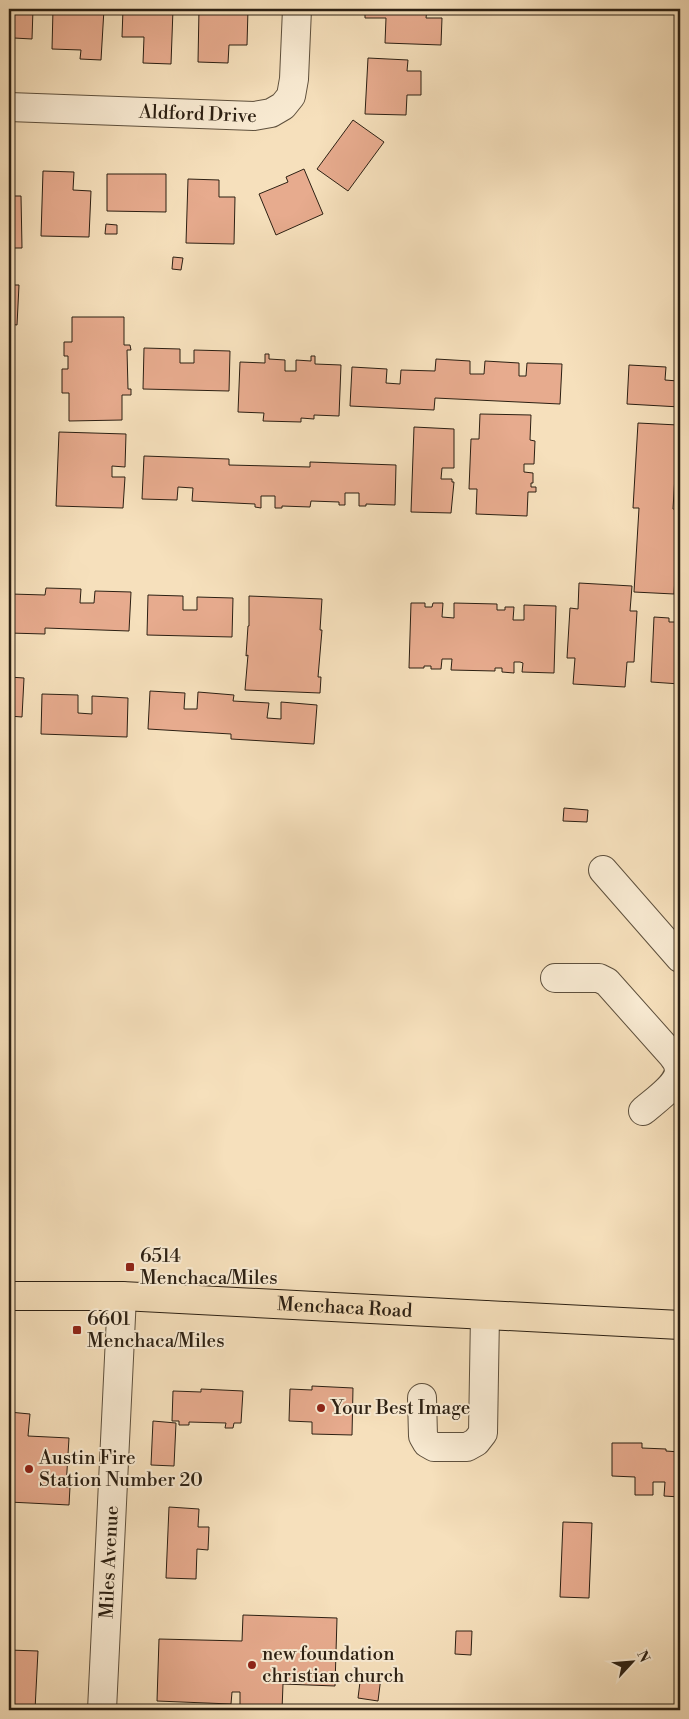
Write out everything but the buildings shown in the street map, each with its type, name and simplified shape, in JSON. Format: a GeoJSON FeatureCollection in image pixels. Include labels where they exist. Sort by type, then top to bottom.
{"type":"FeatureCollection","features":[{"type":"Feature","properties":{"kind":"main road","name":"Menchaca Road"},"geometry":{"type":"LineString","coordinates":[[9,1296],[122,1296],[680,1325]]}},
{"type":"Feature","properties":{"kind":"street","name":"Aldford Drive"},"geometry":{"type":"LineString","coordinates":[[9,107],[254,116],[270,113],[283,106],[291,96],[294,79],[297,9]]}},
{"type":"Feature","properties":{"kind":"street"},"geometry":{"type":"LineString","coordinates":[[603,870],[680,958]]}},
{"type":"Feature","properties":{"kind":"street"},"geometry":{"type":"LineString","coordinates":[[555,978],[599,978],[607,982],[672,1055],[678,1065],[677,1079],[643,1111]]}},
{"type":"Feature","properties":{"kind":"street","name":"Miles Avenue"},"geometry":{"type":"LineString","coordinates":[[102,1710],[122,1296]]}},
{"type":"Feature","properties":{"kind":"street"},"geometry":{"type":"LineString","coordinates":[[422,1398],[423,1436],[427,1443],[434,1447],[467,1447],[476,1442],[483,1433],[485,1315]]}},
{"type":"Feature","properties":{"kind":"place","name":"6514 Menchaca/Miles"},"geometry":{"type":"Point","coordinates":[130,1267]}},
{"type":"Feature","properties":{"kind":"place","name":"6601 Menchaca/Miles"},"geometry":{"type":"Point","coordinates":[77,1330]}},
{"type":"Feature","properties":{"kind":"place","name":"Your Best Image"},"geometry":{"type":"Point","coordinates":[321,1408]}},
{"type":"Feature","properties":{"kind":"place","name":"Austin Fire Station Number 20"},"geometry":{"type":"Point","coordinates":[29,1469]}},
{"type":"Feature","properties":{"kind":"place","name":"new foundation christian church"},"geometry":{"type":"Point","coordinates":[252,1665]}}]}
